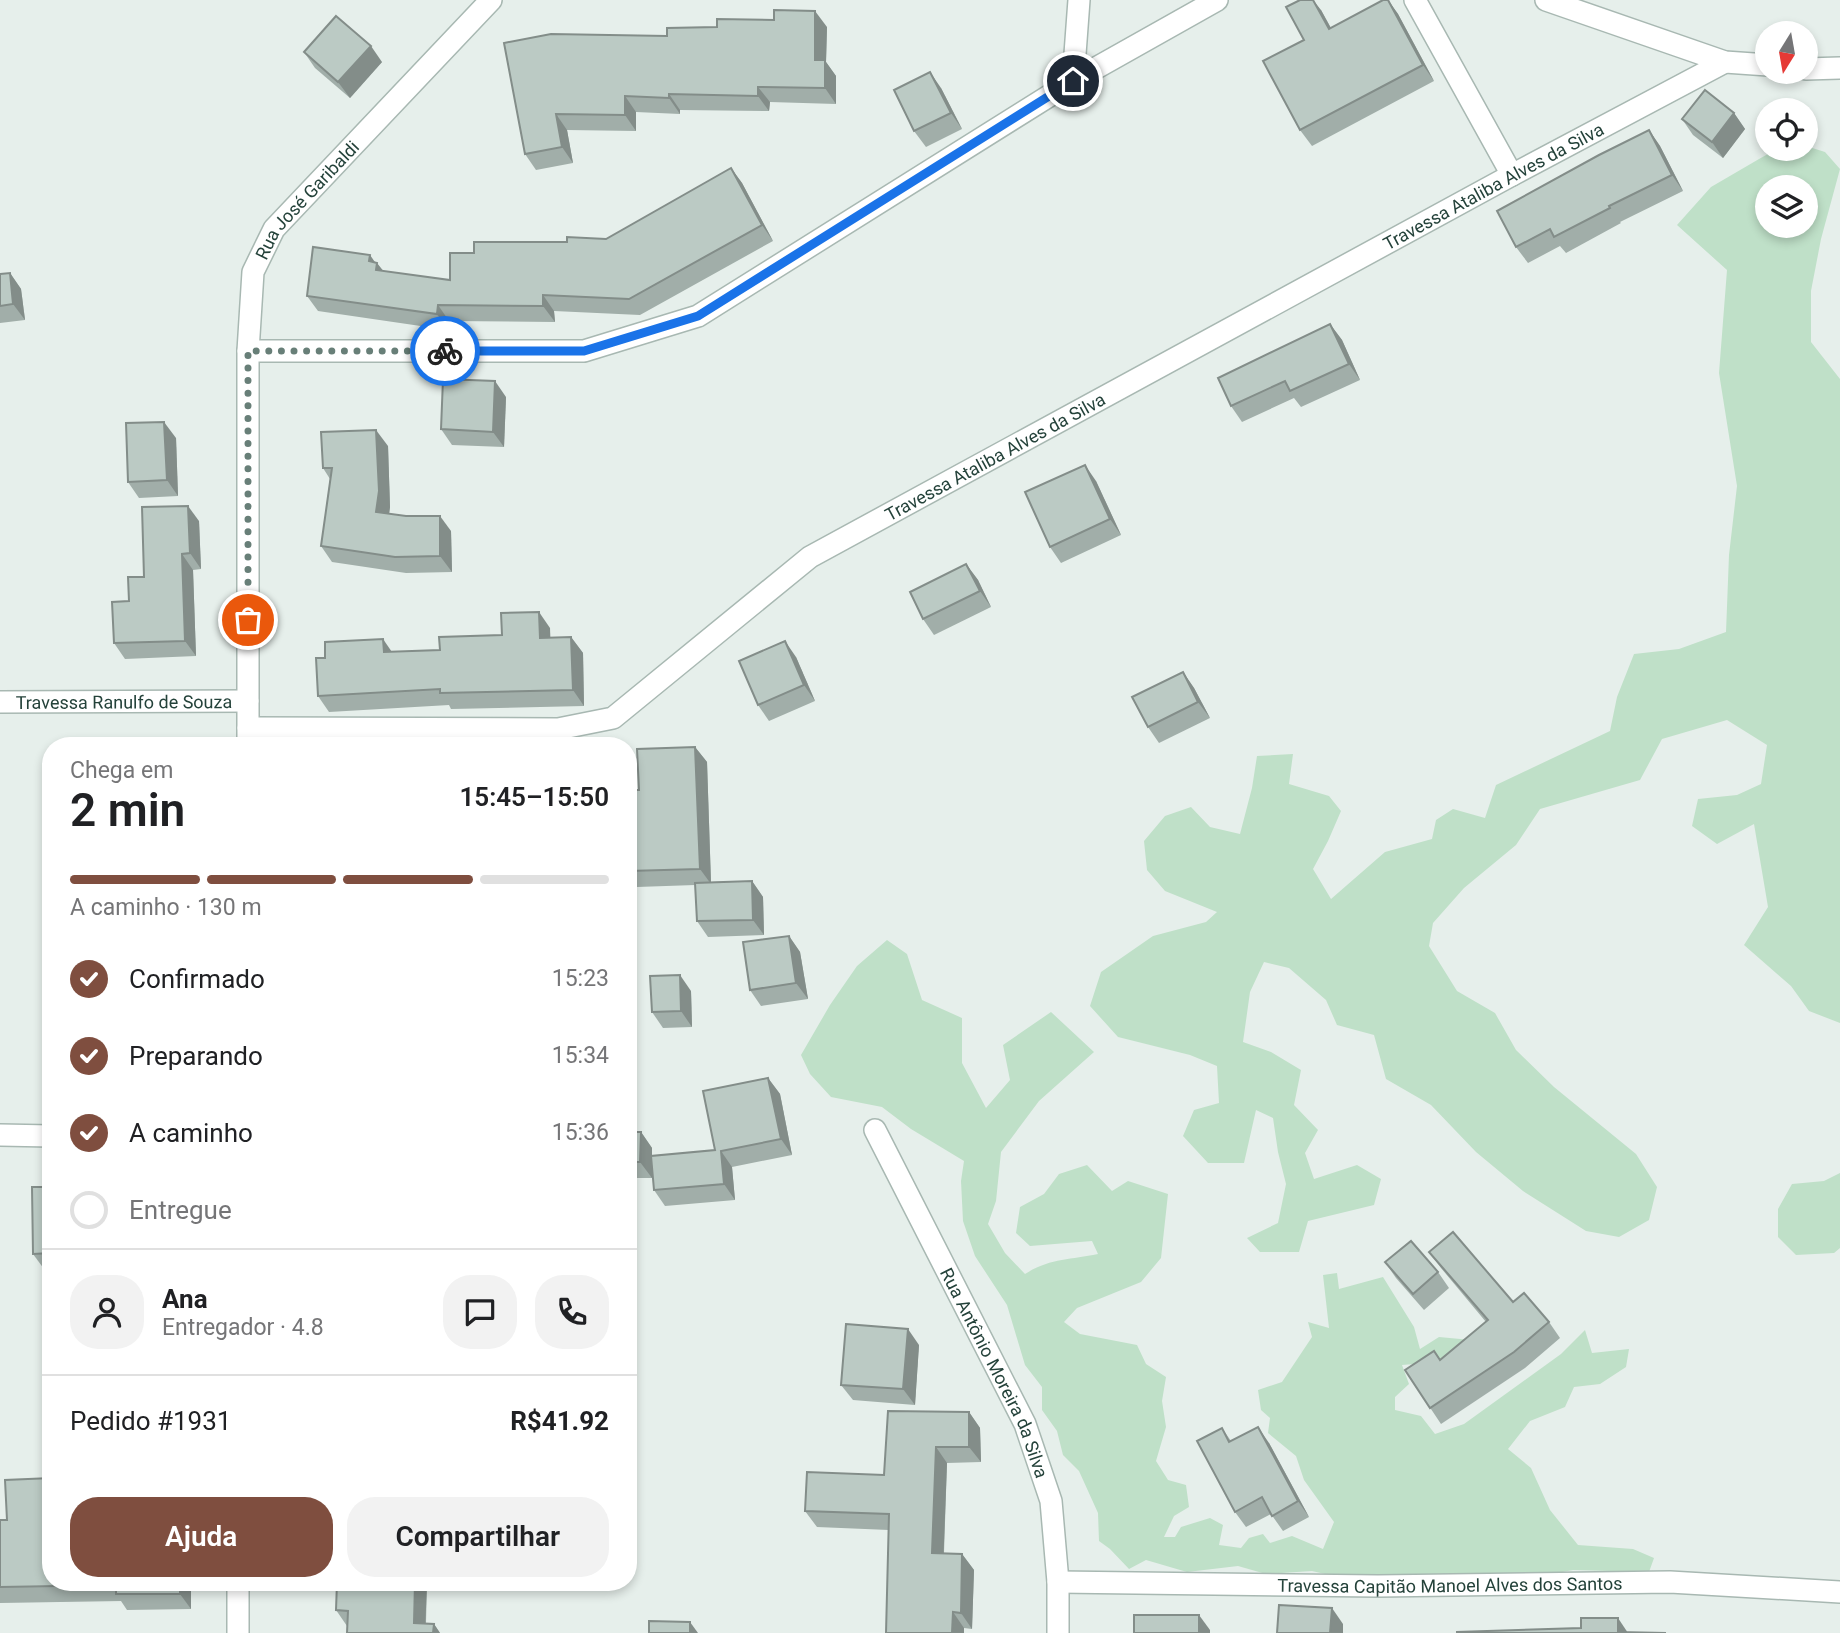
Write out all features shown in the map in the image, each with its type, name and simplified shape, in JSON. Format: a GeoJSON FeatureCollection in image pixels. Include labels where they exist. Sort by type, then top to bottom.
{"type":"FeatureCollection","features":[{"type":"Feature","properties":{"kind":"street","name":"Rua José Garibaldi"},"geometry":{"type":"LineString","coordinates":[[248,737],[248,351],[253,272],[274,229],[491,0]]}},
{"type":"Feature","properties":{"kind":"street"},"geometry":{"type":"LineString","coordinates":[[1073,81],[1079,0]]}},
{"type":"Feature","properties":{"kind":"street"},"geometry":{"type":"LineString","coordinates":[[248,351],[584,351],[698,316],[1073,81],[1217,0]]}},
{"type":"Feature","properties":{"kind":"street"},"geometry":{"type":"LineString","coordinates":[[1415,0],[1512,175]]}},
{"type":"Feature","properties":{"kind":"street"},"geometry":{"type":"LineString","coordinates":[[1546,0],[1725,62],[1755,64]]}},
{"type":"Feature","properties":{"kind":"street","name":"Travessa Ataliba Alves da Silva"},"geometry":{"type":"LineString","coordinates":[[248,737],[558,729],[613,718],[810,557],[1725,62]]}},
{"type":"Feature","properties":{"kind":"street"},"geometry":{"type":"LineString","coordinates":[[1818,69],[1840,68]]}},
{"type":"Feature","properties":{"kind":"street","name":"Travessa Ranulfo de Souza"},"geometry":{"type":"LineString","coordinates":[[0,702],[248,701]]}},
{"type":"Feature","properties":{"kind":"street","name":"Rua Antônio Moreira da Silva"},"geometry":{"type":"LineString","coordinates":[[875,1130],[1025,1424],[1052,1500],[1058,1581],[1058,1633]]}},
{"type":"Feature","properties":{"kind":"street"},"geometry":{"type":"LineString","coordinates":[[0,1135],[42,1136]]}},
{"type":"Feature","properties":{"kind":"street","name":"Travessa Capitão Manoel Alves dos Santos"},"geometry":{"type":"LineString","coordinates":[[1058,1581],[1378,1586],[1670,1582],[1840,1592]]}},
{"type":"Feature","properties":{"kind":"street"},"geometry":{"type":"LineString","coordinates":[[238,1591],[238,1633]]}},
{"type":"Feature","properties":{"kind":"green space"},"geometry":{"type":"Polygon","coordinates":[[[1818,150],[1825,152],[1840,169],[1821,239],[1811,291],[1811,342],[1840,379],[1840,1023],[1809,1011],[1791,986],[1744,945],[1768,907],[1754,824],[1717,844],[1692,826],[1698,799],[1737,795],[1761,784],[1767,745],[1727,720],[1662,739],[1640,780],[1540,809],[1516,845],[1464,888],[1433,923],[1429,946],[1457,991],[1495,1013],[1516,1050],[1554,1087],[1636,1154],[1657,1187],[1649,1220],[1619,1237],[1586,1231],[1523,1191],[1476,1152],[1431,1105],[1386,1079],[1374,1035],[1337,1025],[1326,1000],[1289,968],[1264,962],[1250,992],[1243,1042],[1271,1052],[1301,1070],[1294,1105],[1318,1130],[1305,1153],[1314,1179],[1357,1165],[1381,1179],[1374,1205],[1308,1221],[1299,1252],[1260,1252],[1247,1238],[1278,1223],[1286,1184],[1273,1118],[1256,1110],[1244,1163],[1208,1163],[1183,1136],[1194,1110],[1219,1103],[1217,1066],[1190,1055],[1118,1037],[1090,1006],[1101,972],[1153,936],[1206,922],[1217,912],[1165,891],[1147,870],[1144,841],[1165,816],[1191,807],[1210,827],[1240,834],[1257,756],[1293,754],[1289,784],[1329,796],[1341,811],[1313,869],[1331,899],[1385,852],[1432,839],[1436,820],[1453,809],[1485,818],[1496,785],[1610,731],[1617,697],[1634,654],[1679,649],[1726,632],[1729,555],[1737,486],[1719,373],[1727,270],[1677,225],[1711,187],[1756,161],[1818,161],[1818,150]]]}},
{"type":"Feature","properties":{"kind":"green space"},"geometry":{"type":"Polygon","coordinates":[[[887,940],[907,954],[922,1000],[962,1018],[962,1063],[986,1108],[1010,1080],[1003,1045],[1051,1012],[1094,1052],[1039,1101],[1001,1152],[996,1201],[988,1224],[1005,1253],[1025,1274],[1052,1262],[1098,1254],[1092,1241],[1030,1246],[1016,1233],[1020,1207],[1044,1194],[1059,1174],[1087,1165],[1112,1191],[1128,1181],[1168,1194],[1161,1258],[1141,1282],[1077,1308],[1064,1322],[1080,1334],[1137,1345],[1146,1364],[1166,1377],[1162,1401],[1166,1427],[1156,1461],[1168,1480],[1186,1485],[1189,1507],[1174,1516],[1164,1537],[1175,1537],[1181,1527],[1210,1518],[1223,1525],[1219,1545],[1241,1548],[1249,1538],[1263,1534],[1270,1543],[1292,1536],[1323,1549],[1334,1522],[1304,1480],[1296,1456],[1268,1433],[1270,1418],[1261,1410],[1258,1390],[1282,1382],[1312,1337],[1308,1322],[1329,1328],[1323,1275],[1337,1273],[1339,1289],[1383,1277],[1414,1327],[1420,1349],[1439,1337],[1471,1340],[1439,1360],[1402,1365],[1409,1384],[1395,1397],[1395,1410],[1421,1416],[1435,1434],[1464,1424],[1561,1354],[1585,1330],[1592,1353],[1629,1349],[1626,1367],[1600,1384],[1574,1387],[1565,1407],[1530,1421],[1508,1449],[1531,1468],[1550,1510],[1578,1545],[1633,1549],[1654,1558],[1649,1572],[1573,1570],[1522,1580],[1351,1580],[1312,1571],[1266,1574],[1238,1566],[1187,1572],[1146,1560],[1129,1569],[1099,1541],[1098,1513],[1079,1471],[1063,1455],[1057,1431],[1042,1410],[1042,1387],[1025,1365],[1007,1305],[975,1256],[963,1221],[961,1181],[964,1161],[911,1129],[882,1107],[831,1097],[810,1074],[801,1055],[857,966],[887,940]]]}},
{"type":"Feature","properties":{"kind":"green space"},"geometry":{"type":"Polygon","coordinates":[[[1840,1173],[1840,1248],[1834,1253],[1796,1255],[1778,1237],[1778,1209],[1792,1184],[1824,1181],[1840,1173]]]}},
{"type":"Feature","properties":{"kind":"building"},"geometry":{"type":"Polygon","coordinates":[[[1300,0],[1313,0],[1329,29],[1383,0],[1388,0],[1423,65],[1300,130],[1263,61],[1304,40],[1286,7],[1300,0]]]}},
{"type":"Feature","properties":{"kind":"building"},"geometry":{"type":"Polygon","coordinates":[[[774,10],[815,11],[815,60],[825,60],[825,88],[758,87],[758,96],[625,96],[625,115],[556,114],[562,147],[525,154],[504,43],[551,34],[667,36],[667,28],[717,27],[717,19],[774,20],[774,10]]]}},
{"type":"Feature","properties":{"kind":"building"},"geometry":{"type":"Polygon","coordinates":[[[336,16],[371,46],[338,82],[304,52],[336,16]]]}},
{"type":"Feature","properties":{"kind":"building"},"geometry":{"type":"Polygon","coordinates":[[[930,72],[951,113],[914,131],[894,90],[930,72]]]}},
{"type":"Feature","properties":{"kind":"building"},"geometry":{"type":"Polygon","coordinates":[[[1705,90],[1734,113],[1712,142],[1682,119],[1705,90]]]}},
{"type":"Feature","properties":{"kind":"building"},"geometry":{"type":"Polygon","coordinates":[[[1649,130],[1672,175],[1554,237],[1550,229],[1516,247],[1497,211],[1649,130]]]}},
{"type":"Feature","properties":{"kind":"building"},"geometry":{"type":"Polygon","coordinates":[[[731,168],[762,225],[629,299],[543,295],[543,306],[438,305],[437,314],[307,296],[313,247],[370,255],[369,261],[377,263],[376,270],[450,280],[450,253],[474,253],[474,242],[567,242],[567,237],[606,239],[731,168]]]}},
{"type":"Feature","properties":{"kind":"building"},"geometry":{"type":"Polygon","coordinates":[[[10,273],[13,304],[0,306],[0,274],[10,273]]]}},
{"type":"Feature","properties":{"kind":"building"},"geometry":{"type":"Polygon","coordinates":[[[1330,324],[1349,364],[1290,391],[1285,381],[1231,406],[1218,378],[1330,324]]]}},
{"type":"Feature","properties":{"kind":"building"},"geometry":{"type":"Polygon","coordinates":[[[443,379],[495,381],[493,432],[441,429],[443,379]]]}},
{"type":"Feature","properties":{"kind":"building"},"geometry":{"type":"Polygon","coordinates":[[[164,422],[167,480],[128,482],[126,423],[164,422]]]}},
{"type":"Feature","properties":{"kind":"building"},"geometry":{"type":"Polygon","coordinates":[[[376,430],[379,491],[376,512],[406,516],[440,516],[440,556],[395,557],[321,546],[332,468],[323,468],[321,432],[376,430]]]}},
{"type":"Feature","properties":{"kind":"building"},"geometry":{"type":"Polygon","coordinates":[[[1085,465],[1110,519],[1050,547],[1025,492],[1085,465]]]}},
{"type":"Feature","properties":{"kind":"building"},"geometry":{"type":"Polygon","coordinates":[[[188,506],[190,553],[182,554],[185,641],[114,643],[112,602],[129,601],[128,577],[144,577],[142,507],[188,506]]]}},
{"type":"Feature","properties":{"kind":"building"},"geometry":{"type":"Polygon","coordinates":[[[966,564],[980,591],[923,619],[910,592],[966,564]]]}},
{"type":"Feature","properties":{"kind":"building"},"geometry":{"type":"Polygon","coordinates":[[[539,612],[540,638],[571,637],[573,690],[440,693],[440,689],[318,696],[316,658],[325,658],[325,642],[383,639],[384,652],[440,650],[439,637],[502,635],[501,613],[539,612]]]}},
{"type":"Feature","properties":{"kind":"building"},"geometry":{"type":"Polygon","coordinates":[[[785,641],[804,685],[758,705],[739,661],[785,641]]]}},
{"type":"Feature","properties":{"kind":"building"},"geometry":{"type":"Polygon","coordinates":[[[1183,672],[1198,702],[1148,727],[1132,697],[1183,672]]]}},
{"type":"Feature","properties":{"kind":"building"},"geometry":{"type":"Polygon","coordinates":[[[695,747],[700,869],[637,871],[637,749],[695,747]]]}},
{"type":"Feature","properties":{"kind":"building"},"geometry":{"type":"Polygon","coordinates":[[[752,881],[753,920],[697,921],[695,883],[752,881]]]}},
{"type":"Feature","properties":{"kind":"building"},"geometry":{"type":"Polygon","coordinates":[[[789,936],[796,983],[750,990],[743,942],[789,936]]]}},
{"type":"Feature","properties":{"kind":"building"},"geometry":{"type":"Polygon","coordinates":[[[680,975],[681,1011],[652,1012],[650,976],[680,975]]]}},
{"type":"Feature","properties":{"kind":"building"},"geometry":{"type":"Polygon","coordinates":[[[768,1078],[781,1139],[721,1151],[724,1184],[654,1190],[651,1156],[715,1150],[703,1091],[768,1078]]]}},
{"type":"Feature","properties":{"kind":"building"},"geometry":{"type":"Polygon","coordinates":[[[637,1132],[641,1132],[640,1162],[637,1162],[637,1132]]]}},
{"type":"Feature","properties":{"kind":"building"},"geometry":{"type":"Polygon","coordinates":[[[32,1187],[42,1187],[42,1254],[33,1254],[32,1187]]]}},
{"type":"Feature","properties":{"kind":"building"},"geometry":{"type":"Polygon","coordinates":[[[1453,1232],[1513,1302],[1524,1293],[1549,1322],[1514,1352],[1430,1408],[1405,1370],[1434,1351],[1440,1360],[1488,1320],[1429,1252],[1453,1232]]]}},
{"type":"Feature","properties":{"kind":"building"},"geometry":{"type":"Polygon","coordinates":[[[1411,1241],[1438,1272],[1413,1294],[1385,1262],[1411,1241]]]}},
{"type":"Feature","properties":{"kind":"building"},"geometry":{"type":"Polygon","coordinates":[[[846,1324],[908,1329],[903,1389],[841,1385],[846,1324]]]}},
{"type":"Feature","properties":{"kind":"building"},"geometry":{"type":"Polygon","coordinates":[[[888,1411],[969,1412],[969,1447],[936,1447],[932,1553],[962,1554],[961,1613],[953,1612],[952,1633],[886,1633],[889,1514],[805,1511],[807,1472],[884,1475],[888,1411]]]}},
{"type":"Feature","properties":{"kind":"building"},"geometry":{"type":"Polygon","coordinates":[[[1258,1427],[1298,1501],[1272,1516],[1262,1497],[1235,1512],[1197,1441],[1222,1428],[1229,1442],[1258,1427]]]}},
{"type":"Feature","properties":{"kind":"building"},"geometry":{"type":"Polygon","coordinates":[[[42,1478],[42,1586],[0,1587],[0,1520],[7,1520],[5,1480],[42,1478]]]}},
{"type":"Feature","properties":{"kind":"building"},"geometry":{"type":"Polygon","coordinates":[[[116,1591],[180,1591],[180,1594],[116,1594],[116,1591]]]}},
{"type":"Feature","properties":{"kind":"building"},"geometry":{"type":"Polygon","coordinates":[[[337,1591],[415,1591],[414,1623],[434,1624],[433,1633],[347,1633],[348,1611],[336,1610],[337,1591]]]}},
{"type":"Feature","properties":{"kind":"building"},"geometry":{"type":"Polygon","coordinates":[[[1279,1605],[1332,1608],[1330,1633],[1277,1633],[1279,1605]]]}},
{"type":"Feature","properties":{"kind":"building"},"geometry":{"type":"Polygon","coordinates":[[[1134,1615],[1199,1615],[1199,1633],[1134,1633],[1134,1615]]]}},
{"type":"Feature","properties":{"kind":"building"},"geometry":{"type":"Polygon","coordinates":[[[1581,1618],[1618,1618],[1618,1632],[1666,1633],[1457,1633],[1581,1628],[1581,1618]]]}},
{"type":"Feature","properties":{"kind":"building"},"geometry":{"type":"Polygon","coordinates":[[[649,1621],[690,1622],[690,1633],[649,1633],[649,1621]]]}},
{"type":"Feature","properties":{"kind":"way so far"},"geometry":{"type":"LineString","coordinates":[[248,620],[248,351],[445,351]]}},
{"type":"Feature","properties":{"kind":"route"},"geometry":{"type":"LineString","coordinates":[[445,351],[584,351],[698,316],[1073,81]]}}]}
